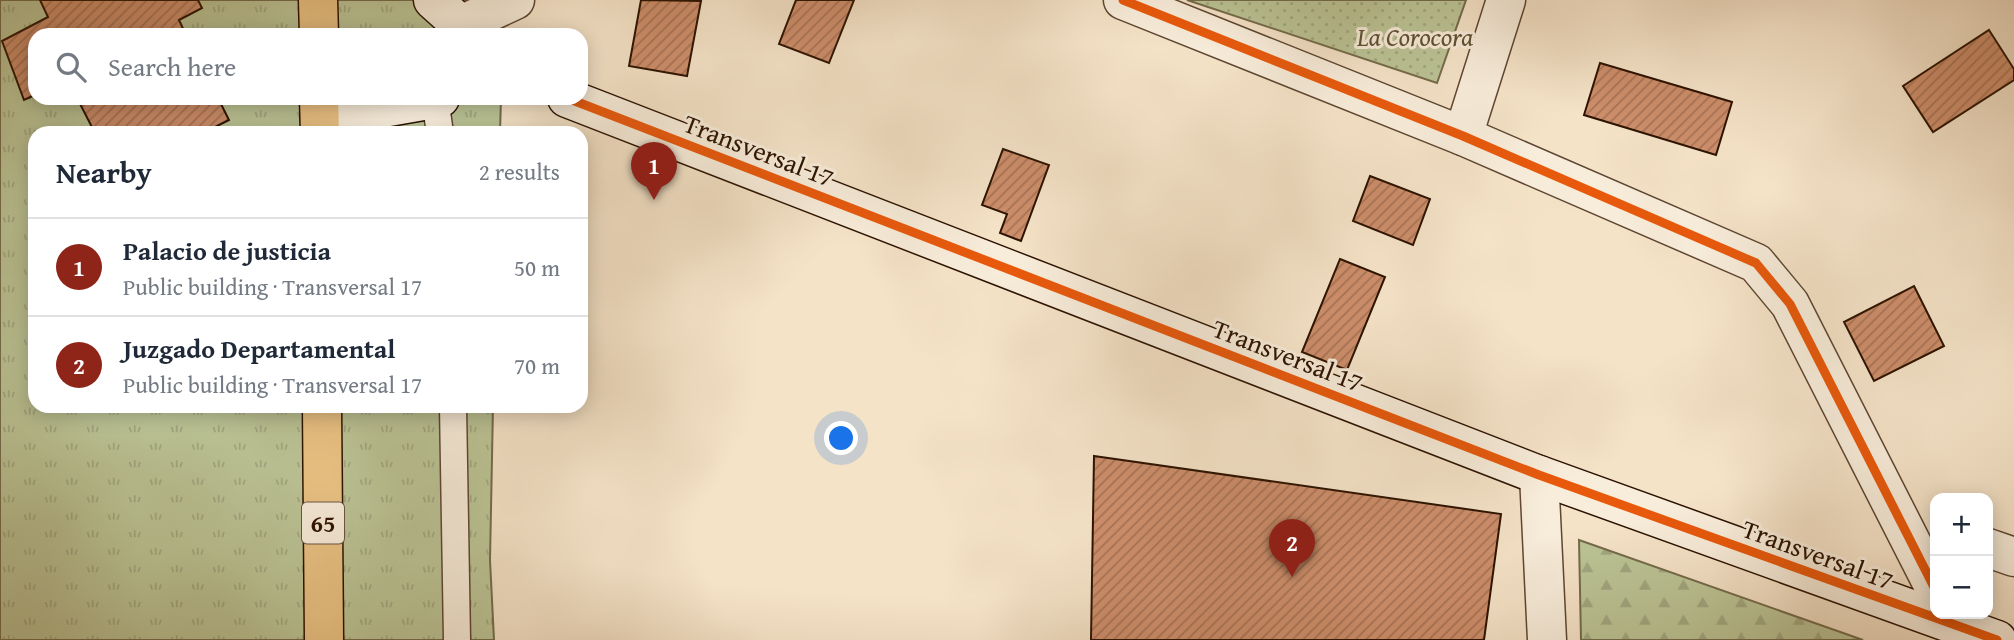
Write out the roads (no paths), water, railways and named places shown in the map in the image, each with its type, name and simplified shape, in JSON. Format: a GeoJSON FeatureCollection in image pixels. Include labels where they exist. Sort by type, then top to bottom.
{"type":"FeatureCollection","features":[{"type":"Feature","properties":{"kind":"main road"},"geometry":{"type":"LineString","coordinates":[[318,0],[318,28]]}},
{"type":"Feature","properties":{"kind":"main road","name":"65"},"geometry":{"type":"LineString","coordinates":[[322,413],[324,640]]}},
{"type":"Feature","properties":{"kind":"street"},"geometry":{"type":"LineString","coordinates":[[433,0],[465,28]]}},
{"type":"Feature","properties":{"kind":"street"},"geometry":{"type":"LineString","coordinates":[[470,28],[515,0]]}},
{"type":"Feature","properties":{"kind":"street"},"geometry":{"type":"LineString","coordinates":[[1123,0],[1464,136],[1756,263],[1790,304],[1918,525],[1930,570]]}},
{"type":"Feature","properties":{"kind":"street"},"geometry":{"type":"LineString","coordinates":[[1464,136],[1506,0]]}},
{"type":"Feature","properties":{"kind":"street"},"geometry":{"type":"LineString","coordinates":[[320,117],[395,105]]}},
{"type":"Feature","properties":{"kind":"street","name":"Transversal 17"},"geometry":{"type":"LineString","coordinates":[[586,105],[1539,475],[1950,620],[1997,640]]}},
{"type":"Feature","properties":{"kind":"street"},"geometry":{"type":"LineString","coordinates":[[1539,475],[1547,640]]}},
{"type":"Feature","properties":{"kind":"street"},"geometry":{"type":"LineString","coordinates":[[1993,550],[2014,557]]}},
{"type":"Feature","properties":{"kind":"lane"},"geometry":{"type":"LineString","coordinates":[[438,105],[440,126]]}},
{"type":"Feature","properties":{"kind":"lane"},"geometry":{"type":"LineString","coordinates":[[453,413],[457,640]]}},
{"type":"Feature","properties":{"kind":"place","name":"Palacio de justicia"},"geometry":{"type":"Point","coordinates":[654,200]}},
{"type":"Feature","properties":{"kind":"place","name":"Juzgado Departamental"},"geometry":{"type":"Point","coordinates":[1292,577]}},
{"type":"Feature","properties":{"kind":"park label","name":"La Corocora"},"geometry":{"type":"Point","coordinates":[1415,36]}}]}
